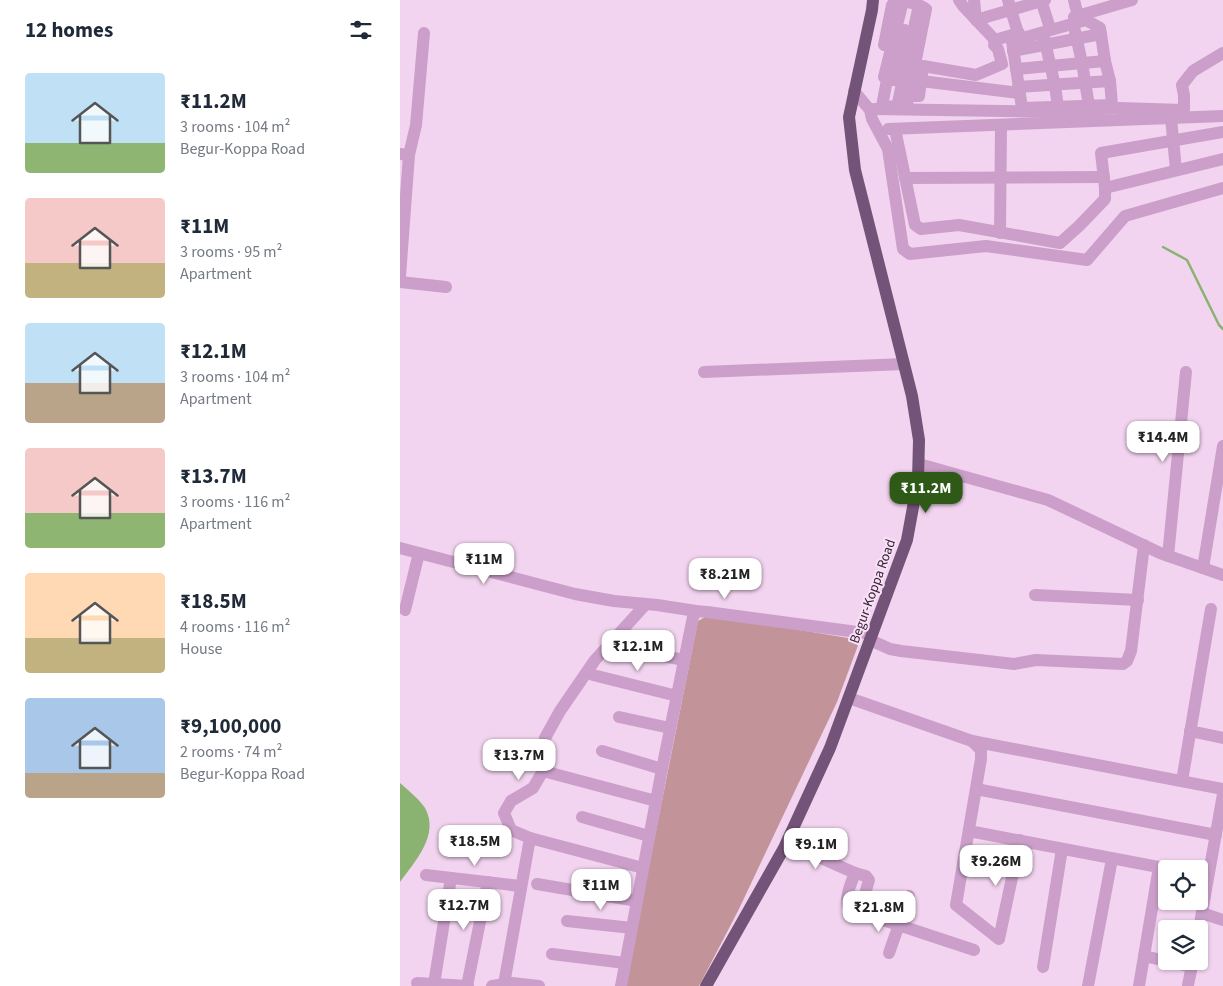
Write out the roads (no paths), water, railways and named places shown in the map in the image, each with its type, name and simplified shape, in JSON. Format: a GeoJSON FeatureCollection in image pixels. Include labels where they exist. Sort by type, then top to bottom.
{"type":"FeatureCollection","features":[{"type":"Feature","properties":{"kind":"main road","name":"Begur-Koppa Road"},"geometry":{"type":"LineString","coordinates":[[706,986],[787,842],[830,748],[907,540],[918,480],[919,440],[912,396],[855,170],[849,117],[873,0]]}},
{"type":"Feature","properties":{"kind":"street"},"geometry":{"type":"LineString","coordinates":[[875,119],[881,60],[892,5],[898,0]]}},
{"type":"Feature","properties":{"kind":"street"},"geometry":{"type":"LineString","coordinates":[[909,96],[919,96],[923,66],[976,75],[1002,64],[998,48],[994,45],[995,40],[959,0]]}},
{"type":"Feature","properties":{"kind":"street"},"geometry":{"type":"LineString","coordinates":[[974,0],[976,20]]}},
{"type":"Feature","properties":{"kind":"street"},"geometry":{"type":"LineString","coordinates":[[976,20],[1009,5],[1042,0],[1050,66],[1058,107]]}},
{"type":"Feature","properties":{"kind":"street"},"geometry":{"type":"LineString","coordinates":[[1074,0],[1077,39],[1089,106]]}},
{"type":"Feature","properties":{"kind":"street"},"geometry":{"type":"LineString","coordinates":[[1076,20],[1086,20],[1100,28],[1110,81],[1112,105],[1022,108],[1012,41],[1046,34],[1107,4],[1132,0]]}},
{"type":"Feature","properties":{"kind":"street"},"geometry":{"type":"LineString","coordinates":[[906,45],[903,81],[897,107],[882,106],[887,80],[884,77],[906,45],[926,9],[903,1],[906,45],[909,96],[906,109]]}},
{"type":"Feature","properties":{"kind":"street"},"geometry":{"type":"LineString","coordinates":[[1009,5],[1018,34]]}},
{"type":"Feature","properties":{"kind":"street"},"geometry":{"type":"LineString","coordinates":[[400,276],[405,155],[416,125],[424,33]]}},
{"type":"Feature","properties":{"kind":"street"},"geometry":{"type":"LineString","coordinates":[[995,40],[1018,34],[1046,34],[1077,39],[1100,34]]}},
{"type":"Feature","properties":{"kind":"street"},"geometry":{"type":"LineString","coordinates":[[875,119],[906,109],[1060,112],[1118,108],[1184,110],[1182,85],[1193,71],[1223,54]]}},
{"type":"Feature","properties":{"kind":"street"},"geometry":{"type":"LineString","coordinates":[[1016,69],[1105,61]]}},
{"type":"Feature","properties":{"kind":"street"},"geometry":{"type":"LineString","coordinates":[[921,81],[1019,90],[1110,81]]}},
{"type":"Feature","properties":{"kind":"street"},"geometry":{"type":"LineString","coordinates":[[854,91],[870,110],[888,149],[903,249],[910,254],[986,246],[1087,260],[1124,216],[1223,188]]}},
{"type":"Feature","properties":{"kind":"street"},"geometry":{"type":"LineString","coordinates":[[875,119],[895,129],[1223,116]]}},
{"type":"Feature","properties":{"kind":"street"},"geometry":{"type":"LineString","coordinates":[[1171,118],[1176,170]]}},
{"type":"Feature","properties":{"kind":"street"},"geometry":{"type":"LineString","coordinates":[[1000,233],[1001,125]]}},
{"type":"Feature","properties":{"kind":"street"},"geometry":{"type":"LineString","coordinates":[[895,129],[915,225],[921,229],[959,225],[1060,244],[1105,199],[1102,153],[1223,132]]}},
{"type":"Feature","properties":{"kind":"street"},"geometry":{"type":"LineString","coordinates":[[905,178],[1001,177],[1104,182],[1176,170],[1223,158]]}},
{"type":"Feature","properties":{"kind":"street"},"geometry":{"type":"LineString","coordinates":[[400,282],[446,286]]}},
{"type":"Feature","properties":{"kind":"street"},"geometry":{"type":"LineString","coordinates":[[704,372],[904,364]]}},
{"type":"Feature","properties":{"kind":"street"},"geometry":{"type":"LineString","coordinates":[[1168,556],[1186,372]]}},
{"type":"Feature","properties":{"kind":"street"},"geometry":{"type":"LineString","coordinates":[[1204,568],[1223,446]]}},
{"type":"Feature","properties":{"kind":"street"},"geometry":{"type":"LineString","coordinates":[[919,464],[1048,500],[1144,546],[1223,575]]}},
{"type":"Feature","properties":{"kind":"street"},"geometry":{"type":"LineString","coordinates":[[400,548],[575,594],[614,601],[726,614],[871,637],[890,649],[901,651],[1014,664],[1036,660],[1123,664],[1127,661],[1132,651],[1144,546]]}},
{"type":"Feature","properties":{"kind":"street"},"geometry":{"type":"LineString","coordinates":[[406,610],[419,554]]}},
{"type":"Feature","properties":{"kind":"street"},"geometry":{"type":"LineString","coordinates":[[1035,595],[1138,600]]}},
{"type":"Feature","properties":{"kind":"street"},"geometry":{"type":"LineString","coordinates":[[643,868],[530,838],[511,830],[504,813],[511,801],[533,788],[543,771],[545,738],[560,711],[595,660],[646,604]]}},
{"type":"Feature","properties":{"kind":"street"},"geometry":{"type":"LineString","coordinates":[[1182,781],[1211,609]]}},
{"type":"Feature","properties":{"kind":"street"},"geometry":{"type":"LineString","coordinates":[[621,986],[670,728],[693,617],[696,611]]}},
{"type":"Feature","properties":{"kind":"street"},"geometry":{"type":"LineString","coordinates":[[642,652],[684,660]]}},
{"type":"Feature","properties":{"kind":"street"},"geometry":{"type":"LineString","coordinates":[[593,675],[677,696]]}},
{"type":"Feature","properties":{"kind":"street"},"geometry":{"type":"LineString","coordinates":[[849,698],[972,741],[1223,789]]}},
{"type":"Feature","properties":{"kind":"street"},"geometry":{"type":"LineString","coordinates":[[619,717],[670,728]]}},
{"type":"Feature","properties":{"kind":"street"},"geometry":{"type":"LineString","coordinates":[[1190,731],[1223,738]]}},
{"type":"Feature","properties":{"kind":"street"},"geometry":{"type":"LineString","coordinates":[[972,741],[981,750],[981,759],[956,905],[999,939],[1020,840]]}},
{"type":"Feature","properties":{"kind":"street"},"geometry":{"type":"LineString","coordinates":[[602,751],[662,769]]}},
{"type":"Feature","properties":{"kind":"street"},"geometry":{"type":"LineString","coordinates":[[543,771],[656,802]]}},
{"type":"Feature","properties":{"kind":"street"},"geometry":{"type":"LineString","coordinates":[[976,789],[1216,835]]}},
{"type":"Feature","properties":{"kind":"street"},"geometry":{"type":"LineString","coordinates":[[1208,862],[1216,835],[1223,794]]}},
{"type":"Feature","properties":{"kind":"street"},"geometry":{"type":"LineString","coordinates":[[582,816],[649,836]]}},
{"type":"Feature","properties":{"kind":"street"},"geometry":{"type":"LineString","coordinates":[[969,831],[1158,867]]}},
{"type":"Feature","properties":{"kind":"street"},"geometry":{"type":"LineString","coordinates":[[530,838],[498,985],[512,983],[538,986]]}},
{"type":"Feature","properties":{"kind":"street"},"geometry":{"type":"LineString","coordinates":[[787,842],[855,873],[866,876],[869,880],[860,912]]}},
{"type":"Feature","properties":{"kind":"street"},"geometry":{"type":"LineString","coordinates":[[1043,967],[1062,848]]}},
{"type":"Feature","properties":{"kind":"street"},"geometry":{"type":"LineString","coordinates":[[1088,986],[1112,859]]}},
{"type":"Feature","properties":{"kind":"street"},"geometry":{"type":"LineString","coordinates":[[855,873],[847,894],[848,907],[974,950]]}},
{"type":"Feature","properties":{"kind":"street"},"geometry":{"type":"LineString","coordinates":[[426,875],[520,886]]}},
{"type":"Feature","properties":{"kind":"street"},"geometry":{"type":"LineString","coordinates":[[434,984],[452,878]]}},
{"type":"Feature","properties":{"kind":"street"},"geometry":{"type":"LineString","coordinates":[[417,983],[468,986],[488,882]]}},
{"type":"Feature","properties":{"kind":"street"},"geometry":{"type":"LineString","coordinates":[[537,884],[637,901]]}},
{"type":"Feature","properties":{"kind":"street"},"geometry":{"type":"LineString","coordinates":[[1139,986],[1158,894]]}},
{"type":"Feature","properties":{"kind":"street"},"geometry":{"type":"LineString","coordinates":[[890,953],[909,896]]}},
{"type":"Feature","properties":{"kind":"street"},"geometry":{"type":"LineString","coordinates":[[1201,920],[1202,910]]}},
{"type":"Feature","properties":{"kind":"street"},"geometry":{"type":"LineString","coordinates":[[1202,913],[1223,920]]}},
{"type":"Feature","properties":{"kind":"street"},"geometry":{"type":"LineString","coordinates":[[567,921],[632,928]]}},
{"type":"Feature","properties":{"kind":"street"},"geometry":{"type":"LineString","coordinates":[[552,954],[625,963]]}},
{"type":"Feature","properties":{"kind":"street"},"geometry":{"type":"LineString","coordinates":[[1144,956],[1158,959]]}},
{"type":"Feature","properties":{"kind":"street"},"geometry":{"type":"LineString","coordinates":[[1188,985],[1191,970]]}},
{"type":"Feature","properties":{"kind":"waterway"},"geometry":{"type":"LineString","coordinates":[[1163,247],[1187,260],[1219,325],[1223,329]]}}]}
